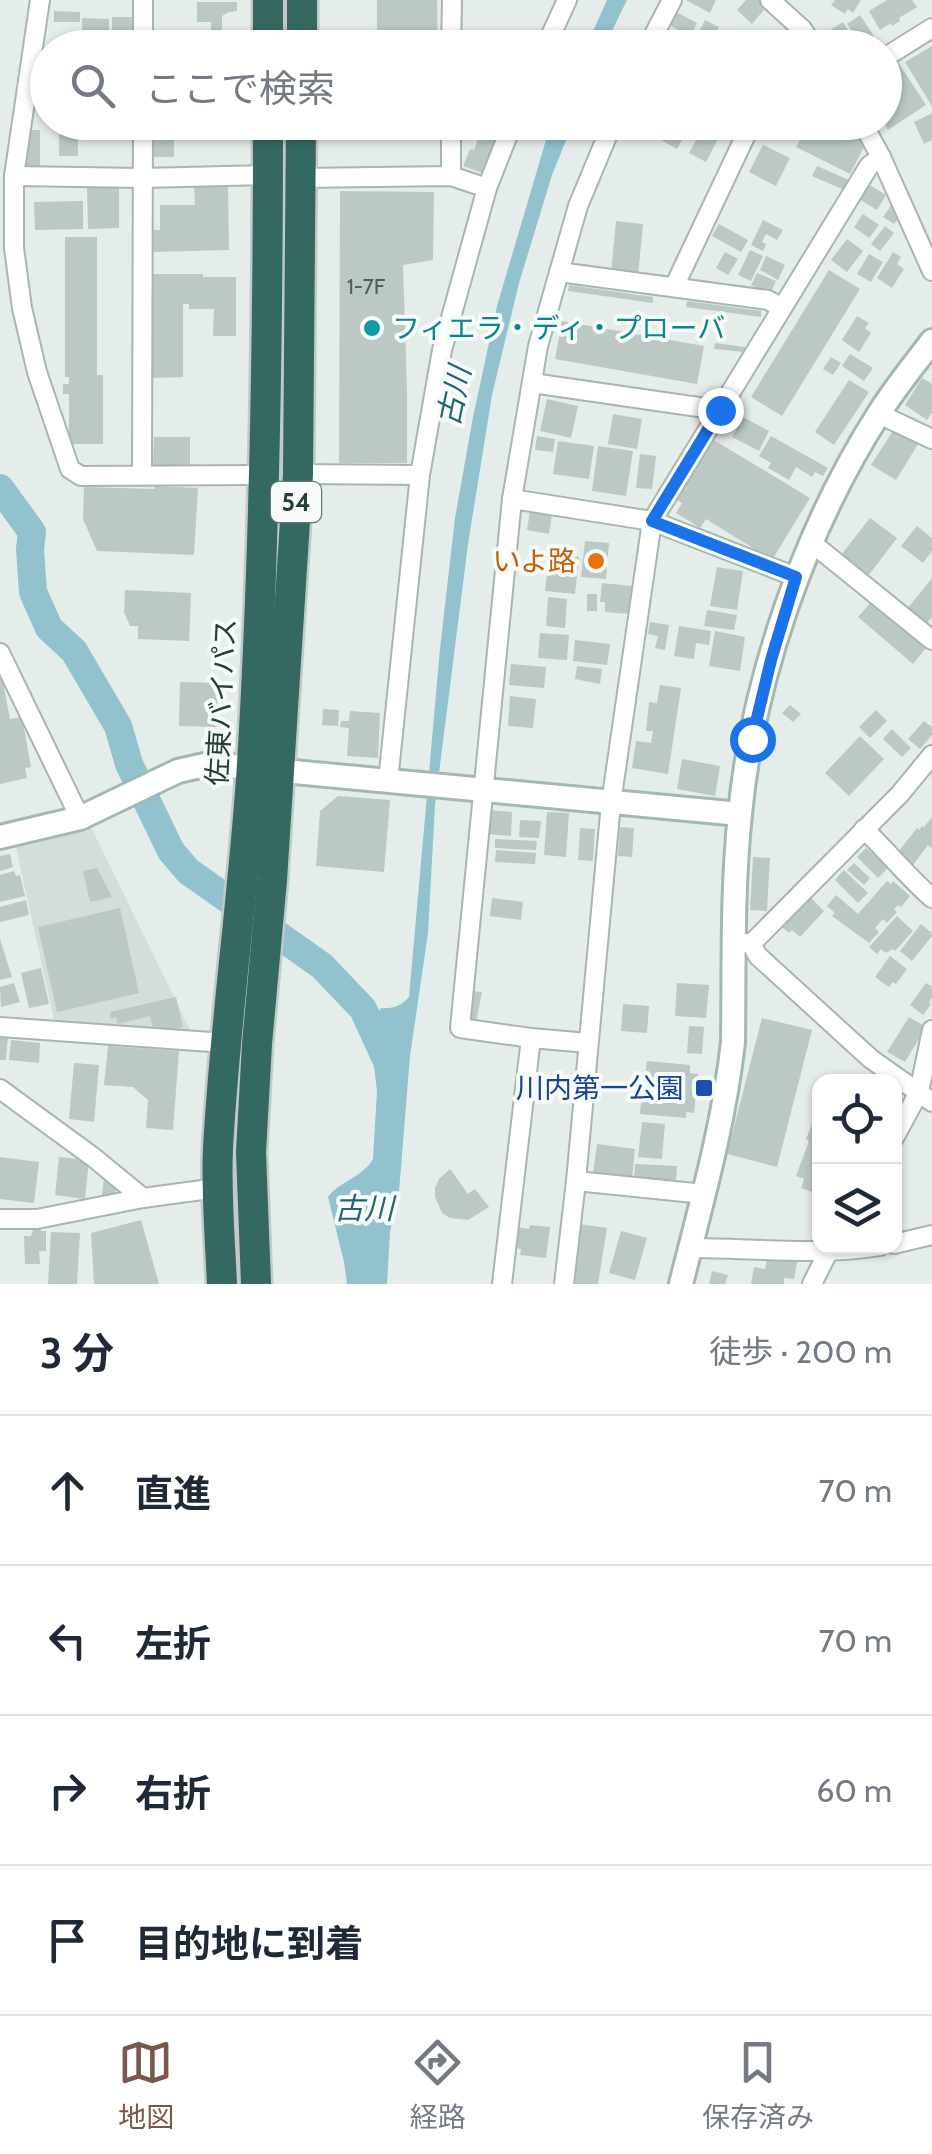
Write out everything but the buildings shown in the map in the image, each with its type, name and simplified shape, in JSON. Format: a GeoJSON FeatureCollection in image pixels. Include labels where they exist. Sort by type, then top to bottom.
{"type":"FeatureCollection","features":[{"type":"Feature","properties":{"kind":"highway"},"geometry":{"type":"LineString","coordinates":[[268,0],[268,30]]}},
{"type":"Feature","properties":{"kind":"highway"},"geometry":{"type":"LineString","coordinates":[[302,0],[302,30]]}},
{"type":"Feature","properties":{"kind":"highway","name":"佐東バイパス"},"geometry":{"type":"LineString","coordinates":[[256,1284],[251,1152],[272,880],[266,768],[268,140]]}},
{"type":"Feature","properties":{"kind":"highway","name":"佐東バイパス"},"geometry":{"type":"LineString","coordinates":[[222,1284],[217,1188],[225,1043],[242,860],[266,768],[298,474],[302,140]]}},
{"type":"Feature","properties":{"kind":"street"},"geometry":{"type":"LineString","coordinates":[[36,30],[40,0]]}},
{"type":"Feature","properties":{"kind":"street"},"geometry":{"type":"LineString","coordinates":[[143,0],[143,30]]}},
{"type":"Feature","properties":{"kind":"street"},"geometry":{"type":"LineString","coordinates":[[452,0],[452,30]]}},
{"type":"Feature","properties":{"kind":"street"},"geometry":{"type":"LineString","coordinates":[[553,30],[566,0]]}},
{"type":"Feature","properties":{"kind":"street"},"geometry":{"type":"LineString","coordinates":[[656,30],[672,0]]}},
{"type":"Feature","properties":{"kind":"street"},"geometry":{"type":"LineString","coordinates":[[770,0],[802,29]]}},
{"type":"Feature","properties":{"kind":"street"},"geometry":{"type":"LineString","coordinates":[[902,47],[932,28]]}},
{"type":"Feature","properties":{"kind":"street"},"geometry":{"type":"LineString","coordinates":[[30,68],[14,176],[14,248],[22,308],[37,372],[70,469],[81,476],[265,475]]}},
{"type":"Feature","properties":{"kind":"street"},"geometry":{"type":"LineString","coordinates":[[142,475],[143,140]]}},
{"type":"Feature","properties":{"kind":"street"},"geometry":{"type":"LineString","coordinates":[[451,140],[451,176]]}},
{"type":"Feature","properties":{"kind":"street"},"geometry":{"type":"LineString","coordinates":[[398,782],[420,475],[442,350],[487,188],[505,140]]}},
{"type":"Feature","properties":{"kind":"street"},"geometry":{"type":"LineString","coordinates":[[588,1042],[460,1028],[472,788],[512,499],[538,346],[578,206],[606,140]]}},
{"type":"Feature","properties":{"kind":"street"},"geometry":{"type":"LineString","coordinates":[[674,286],[743,140]]}},
{"type":"Feature","properties":{"kind":"street"},"geometry":{"type":"LineString","coordinates":[[872,140],[932,272]]}},
{"type":"Feature","properties":{"kind":"street"},"geometry":{"type":"LineString","coordinates":[[564,1284],[611,804],[652,521],[870,166],[881,157]]}},
{"type":"Feature","properties":{"kind":"street"},"geometry":{"type":"LineString","coordinates":[[14,176],[268,175]]}},
{"type":"Feature","properties":{"kind":"street"},"geometry":{"type":"LineString","coordinates":[[301,178],[451,176],[487,188]]}},
{"type":"Feature","properties":{"kind":"street"},"geometry":{"type":"LineString","coordinates":[[560,272],[768,300],[782,308]]}},
{"type":"Feature","properties":{"kind":"street"},"geometry":{"type":"LineString","coordinates":[[681,1284],[729,1078],[743,942],[740,814],[752,739],[771,660],[796,577],[837,487],[879,414],[932,341]]}},
{"type":"Feature","properties":{"kind":"street"},"geometry":{"type":"LineString","coordinates":[[532,384],[720,410]]}},
{"type":"Feature","properties":{"kind":"street"},"geometry":{"type":"LineString","coordinates":[[879,414],[932,439]]}},
{"type":"Feature","properties":{"kind":"street"},"geometry":{"type":"LineString","coordinates":[[298,474],[420,475]]}},
{"type":"Feature","properties":{"kind":"street"},"geometry":{"type":"LineString","coordinates":[[512,499],[652,521],[796,577]]}},
{"type":"Feature","properties":{"kind":"street"},"geometry":{"type":"LineString","coordinates":[[812,544],[930,634]]}},
{"type":"Feature","properties":{"kind":"street"},"geometry":{"type":"LineString","coordinates":[[0,653],[87,816]]}},
{"type":"Feature","properties":{"kind":"street"},"geometry":{"type":"LineString","coordinates":[[743,942],[900,794],[932,755]]}},
{"type":"Feature","properties":{"kind":"street"},"geometry":{"type":"LineString","coordinates":[[0,837],[87,816],[190,767],[209,764],[740,814]]}},
{"type":"Feature","properties":{"kind":"street"},"geometry":{"type":"LineString","coordinates":[[864,829],[932,898]]}},
{"type":"Feature","properties":{"kind":"street"},"geometry":{"type":"LineString","coordinates":[[743,942],[871,1059],[926,1097]]}},
{"type":"Feature","properties":{"kind":"street"},"geometry":{"type":"LineString","coordinates":[[0,1028],[225,1043]]}},
{"type":"Feature","properties":{"kind":"street"},"geometry":{"type":"LineString","coordinates":[[902,1128],[926,1097],[932,1030]]}},
{"type":"Feature","properties":{"kind":"street"},"geometry":{"type":"LineString","coordinates":[[502,1284],[531,1038]]}},
{"type":"Feature","properties":{"kind":"street"},"geometry":{"type":"LineString","coordinates":[[0,1090],[142,1198]]}},
{"type":"Feature","properties":{"kind":"street"},"geometry":{"type":"LineString","coordinates":[[576,1181],[704,1194]]}},
{"type":"Feature","properties":{"kind":"street"},"geometry":{"type":"LineString","coordinates":[[0,1220],[37,1219],[217,1188]]}},
{"type":"Feature","properties":{"kind":"street"},"geometry":{"type":"LineString","coordinates":[[902,1242],[932,1235]]}},
{"type":"Feature","properties":{"kind":"street"},"geometry":{"type":"LineString","coordinates":[[690,1248],[812,1250]]}},
{"type":"Feature","properties":{"kind":"street"},"geometry":{"type":"LineString","coordinates":[[812,1284],[832,1254]]}},
{"type":"Feature","properties":{"kind":"shaded area"},"geometry":{"type":"Polygon","coordinates":[[[89,823],[192,1034],[55,1024],[15,843],[89,823]]]}},
{"type":"Feature","properties":{"kind":"water"},"geometry":{"type":"Polygon","coordinates":[[[607,0],[627,0],[612,30],[594,30],[607,0]]]}},
{"type":"Feature","properties":{"kind":"water","name":"古川"},"geometry":{"type":"Polygon","coordinates":[[[546,140],[566,140],[519,283],[492,395],[468,544],[435,805],[428,933],[410,1056],[387,1284],[347,1284],[328,1197],[373,1159],[377,1091],[364,1034],[381,1008],[396,1006],[409,997],[455,518],[497,306],[546,140]]]}},
{"type":"Feature","properties":{"kind":"waterway"},"geometry":{"type":"LineString","coordinates":[[0,488],[32,532],[33,592],[49,628],[74,651],[118,726],[129,764],[171,851],[188,871],[322,966],[363,1009],[385,1057]]}},
{"type":"Feature","properties":{"kind":"place","name":"フィエラ・ディ・プローバ"},"geometry":{"type":"Point","coordinates":[372,328]}},
{"type":"Feature","properties":{"kind":"place","name":"いよ路"},"geometry":{"type":"Point","coordinates":[596,561]}},
{"type":"Feature","properties":{"kind":"place","name":"川内第一公園"},"geometry":{"type":"Point","coordinates":[704,1088]}},
{"type":"Feature","properties":{"kind":"route"},"geometry":{"type":"LineString","coordinates":[[720,410],[652,521],[796,577],[752,739]]}}]}
